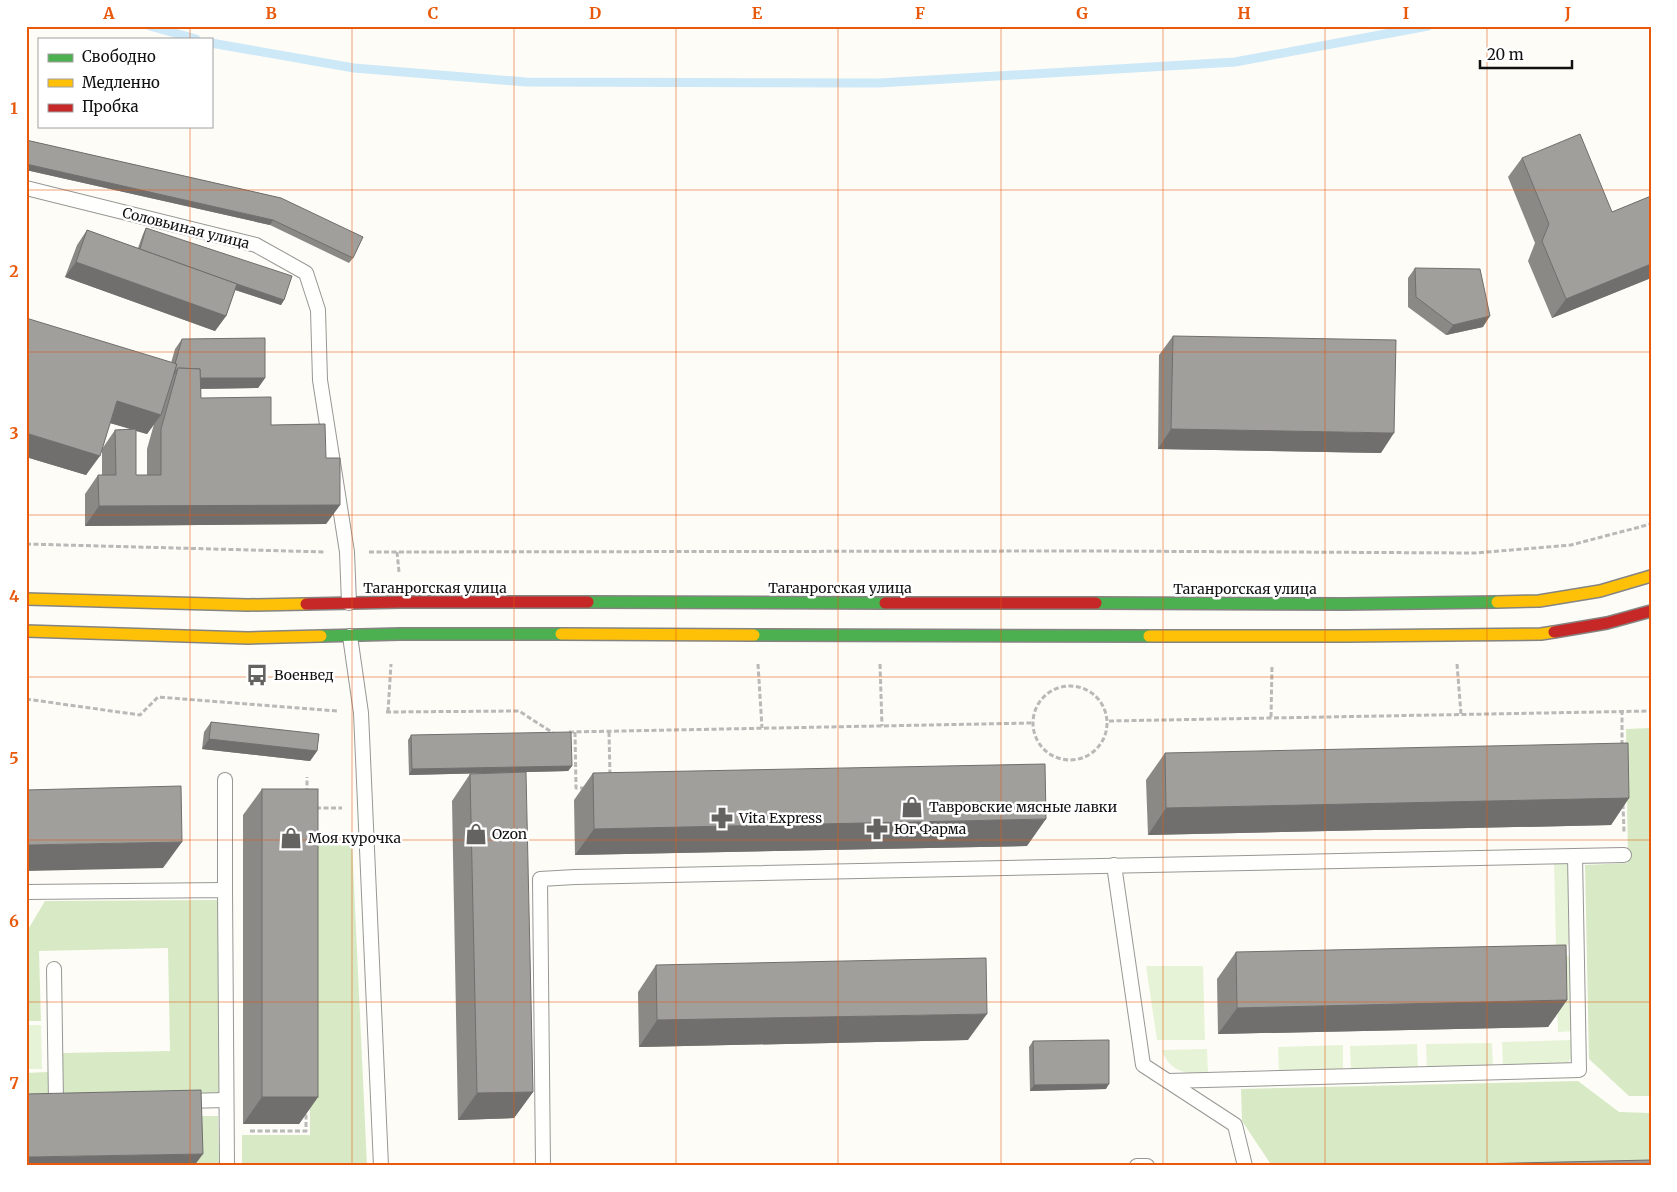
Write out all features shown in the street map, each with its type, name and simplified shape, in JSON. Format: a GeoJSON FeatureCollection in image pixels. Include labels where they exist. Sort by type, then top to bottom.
{"type":"FeatureCollection","features":[{"type":"Feature","properties":{"kind":"main road","name":"Таганрогская улица"},"geometry":{"type":"LineString","coordinates":[[26,599],[349,608],[1346,604],[1539,601],[1600,591],[1651,576]]}},
{"type":"Feature","properties":{"kind":"main road"},"geometry":{"type":"LineString","coordinates":[[26,631],[248,638],[350,632],[439,634],[1346,636],[1541,634],[1607,623],[1651,611]]}},
{"type":"Feature","properties":{"kind":"lane","name":"Соловьиная улица"},"geometry":{"type":"LineString","coordinates":[[26,188],[256,245],[306,273],[318,310],[320,380],[347,552],[349,608]]}},
{"type":"Feature","properties":{"kind":"lane"},"geometry":{"type":"LineString","coordinates":[[350,632],[360,713],[381,1166]]}},
{"type":"Feature","properties":{"kind":"lane"},"geometry":{"type":"LineString","coordinates":[[225,780],[227,1166]]}},
{"type":"Feature","properties":{"kind":"lane"},"geometry":{"type":"LineString","coordinates":[[543,1166],[540,879],[1624,855]]}},
{"type":"Feature","properties":{"kind":"lane"},"geometry":{"type":"LineString","coordinates":[[1168,1081],[1579,1070],[1575,856]]}},
{"type":"Feature","properties":{"kind":"lane"},"geometry":{"type":"LineString","coordinates":[[1114,866],[1143,1065],[1235,1124],[1245,1166]]}},
{"type":"Feature","properties":{"kind":"lane"},"geometry":{"type":"LineString","coordinates":[[26,892],[226,890]]}},
{"type":"Feature","properties":{"kind":"lane"},"geometry":{"type":"LineString","coordinates":[[54,969],[56,1103]]}},
{"type":"Feature","properties":{"kind":"lane"},"geometry":{"type":"LineString","coordinates":[[167,1101],[226,1100]]}},
{"type":"Feature","properties":{"kind":"lane"},"geometry":{"type":"LineString","coordinates":[[1137,1166],[1147,1166]]}},
{"type":"Feature","properties":{"kind":"path"},"geometry":{"type":"LineString","coordinates":[[26,544],[347,552],[1094,551],[1475,553],[1571,545],[1651,524]]}},
{"type":"Feature","properties":{"kind":"path"},"geometry":{"type":"LineString","coordinates":[[1457,656],[1461,714]]}},
{"type":"Feature","properties":{"kind":"path"},"geometry":{"type":"LineString","coordinates":[[757,658],[762,728]]}},
{"type":"Feature","properties":{"kind":"path"},"geometry":{"type":"LineString","coordinates":[[880,658],[882,726]]}},
{"type":"Feature","properties":{"kind":"path"},"geometry":{"type":"LineString","coordinates":[[1271,718],[1272,658]]}},
{"type":"Feature","properties":{"kind":"path"},"geometry":{"type":"LineString","coordinates":[[1058,686],[1081,686],[1101,699],[1109,721],[1102,744],[1083,759],[1059,759],[1039,745],[1032,723],[1039,700],[1058,686]]}},
{"type":"Feature","properties":{"kind":"path"},"geometry":{"type":"LineString","coordinates":[[26,699],[140,715],[158,697],[360,713],[520,711],[552,733],[560,733]]}},
{"type":"Feature","properties":{"kind":"path"},"geometry":{"type":"LineString","coordinates":[[1622,710],[1622,749]]}},
{"type":"Feature","properties":{"kind":"path"},"geometry":{"type":"LineString","coordinates":[[1109,721],[1622,710],[1651,711]]}},
{"type":"Feature","properties":{"kind":"path"},"geometry":{"type":"LineString","coordinates":[[567,732],[1032,723]]}},
{"type":"Feature","properties":{"kind":"path"},"geometry":{"type":"LineString","coordinates":[[575,732],[576,788],[593,788]]}},
{"type":"Feature","properties":{"kind":"path"},"geometry":{"type":"LineString","coordinates":[[609,732],[610,778]]}},
{"type":"Feature","properties":{"kind":"path"},"geometry":{"type":"LineString","coordinates":[[307,776],[307,800]]}},
{"type":"Feature","properties":{"kind":"path"},"geometry":{"type":"LineString","coordinates":[[1623,797],[1624,855]]}},
{"type":"Feature","properties":{"kind":"path"},"geometry":{"type":"LineString","coordinates":[[307,808],[365,808]]}},
{"type":"Feature","properties":{"kind":"path"},"geometry":{"type":"LineString","coordinates":[[307,837],[366,837]]}},
{"type":"Feature","properties":{"kind":"path"},"geometry":{"type":"LineString","coordinates":[[227,1131],[306,1131],[306,1102]]}},
{"type":"Feature","properties":{"kind":"green space"},"geometry":{"type":"Polygon","coordinates":[[[1651,728],[1651,1096],[1629,1096],[1589,1059],[1585,865],[1628,863],[1626,729],[1651,728]]]}},
{"type":"Feature","properties":{"kind":"green space"},"geometry":{"type":"Polygon","coordinates":[[[310,843],[352,843],[367,1166],[242,1166],[242,1135],[310,1135],[310,843]]]}},
{"type":"Feature","properties":{"kind":"green space"},"geometry":{"type":"Polygon","coordinates":[[[1554,862],[1572,862],[1574,945],[1556,945],[1554,862]]]}},
{"type":"Feature","properties":{"kind":"green space"},"geometry":{"type":"Polygon","coordinates":[[[218,900],[220,1094],[63,1097],[62,1053],[170,1051],[168,948],[39,951],[41,1021],[26,1021],[26,933],[45,901],[218,900]]]}},
{"type":"Feature","properties":{"kind":"green space"},"geometry":{"type":"Polygon","coordinates":[[[1556,956],[1574,956],[1576,1031],[1558,1032],[1556,956]]]}},
{"type":"Feature","properties":{"kind":"green space"},"geometry":{"type":"Polygon","coordinates":[[[1146,966],[1203,966],[1205,1040],[1157,1040],[1146,966]]]}},
{"type":"Feature","properties":{"kind":"green space"},"geometry":{"type":"Polygon","coordinates":[[[26,1025],[41,1025],[42,1069],[26,1069],[26,1025]]]}},
{"type":"Feature","properties":{"kind":"green space"},"geometry":{"type":"Polygon","coordinates":[[[1573,1040],[1573,1055],[1568,1063],[1558,1067],[1503,1068],[1502,1042],[1573,1040]]]}},
{"type":"Feature","properties":{"kind":"green space"},"geometry":{"type":"Polygon","coordinates":[[[1492,1043],[1493,1068],[1427,1069],[1426,1044],[1492,1043]]]}},
{"type":"Feature","properties":{"kind":"green space"},"geometry":{"type":"Polygon","coordinates":[[[1417,1044],[1418,1069],[1351,1071],[1350,1046],[1417,1044]]]}},
{"type":"Feature","properties":{"kind":"green space"},"geometry":{"type":"Polygon","coordinates":[[[1343,1045],[1343,1071],[1279,1072],[1278,1047],[1343,1045]]]}},
{"type":"Feature","properties":{"kind":"green space"},"geometry":{"type":"Polygon","coordinates":[[[1207,1049],[1208,1074],[1180,1071],[1165,1058],[1162,1050],[1207,1049]]]}},
{"type":"Feature","properties":{"kind":"green space"},"geometry":{"type":"Polygon","coordinates":[[[48,1072],[48,1098],[26,1098],[26,1073],[48,1072]]]}},
{"type":"Feature","properties":{"kind":"green space"},"geometry":{"type":"Polygon","coordinates":[[[1578,1081],[1619,1112],[1651,1113],[1651,1166],[1272,1166],[1242,1121],[1241,1089],[1578,1081]]]}},
{"type":"Feature","properties":{"kind":"green space"},"geometry":{"type":"Polygon","coordinates":[[[188,1116],[218,1116],[219,1166],[189,1166],[188,1116]]]}},
{"type":"Feature","properties":{"kind":"building"},"geometry":{"type":"Polygon","coordinates":[[[1580,134],[1612,212],[1651,196],[1651,264],[1566,299],[1542,241],[1549,224],[1522,158],[1580,134]]]}},
{"type":"Feature","properties":{"kind":"building"},"geometry":{"type":"Polygon","coordinates":[[[26,140],[281,198],[363,237],[353,258],[273,220],[26,164],[26,140]]]}},
{"type":"Feature","properties":{"kind":"building"},"geometry":{"type":"Polygon","coordinates":[[[146,228],[292,276],[284,300],[140,249],[146,228]]]}},
{"type":"Feature","properties":{"kind":"building"},"geometry":{"type":"Polygon","coordinates":[[[87,230],[237,284],[226,316],[76,262],[87,230]]]}},
{"type":"Feature","properties":{"kind":"building"},"geometry":{"type":"Polygon","coordinates":[[[1415,268],[1480,269],[1490,316],[1453,325],[1416,297],[1415,268]]]}},
{"type":"Feature","properties":{"kind":"building"},"geometry":{"type":"Polygon","coordinates":[[[26,318],[177,364],[161,415],[117,401],[100,456],[26,433],[26,318]]]}},
{"type":"Feature","properties":{"kind":"building"},"geometry":{"type":"Polygon","coordinates":[[[1173,336],[1396,340],[1394,433],[1171,429],[1173,336]]]}},
{"type":"Feature","properties":{"kind":"building"},"geometry":{"type":"Polygon","coordinates":[[[265,338],[265,378],[200,378],[200,369],[178,368],[174,374],[182,339],[265,338]]]}},
{"type":"Feature","properties":{"kind":"building"},"geometry":{"type":"Polygon","coordinates":[[[178,368],[200,369],[201,398],[271,397],[271,425],[325,424],[326,458],[340,458],[340,505],[99,506],[98,475],[116,475],[115,430],[136,429],[136,475],[161,475],[161,429],[178,368]]]}},
{"type":"Feature","properties":{"kind":"building"},"geometry":{"type":"Polygon","coordinates":[[[211,722],[319,734],[317,751],[209,739],[211,722]]]}},
{"type":"Feature","properties":{"kind":"building"},"geometry":{"type":"Polygon","coordinates":[[[571,732],[572,766],[412,769],[411,735],[571,732]]]}},
{"type":"Feature","properties":{"kind":"building"},"geometry":{"type":"Polygon","coordinates":[[[1628,743],[1629,798],[1166,808],[1165,753],[1628,743]]]}},
{"type":"Feature","properties":{"kind":"building"},"geometry":{"type":"Polygon","coordinates":[[[1045,764],[1046,819],[594,829],[593,773],[1045,764]]]}},
{"type":"Feature","properties":{"kind":"building"},"geometry":{"type":"Polygon","coordinates":[[[526,772],[533,1092],[477,1093],[470,774],[526,772]]]}},
{"type":"Feature","properties":{"kind":"building"},"geometry":{"type":"Polygon","coordinates":[[[181,786],[182,842],[26,845],[26,790],[181,786]]]}},
{"type":"Feature","properties":{"kind":"building"},"geometry":{"type":"Polygon","coordinates":[[[262,789],[318,789],[318,1097],[262,1097],[262,789]]]}},
{"type":"Feature","properties":{"kind":"building"},"geometry":{"type":"Polygon","coordinates":[[[1566,945],[1567,1000],[1237,1008],[1236,952],[1566,945]]]}},
{"type":"Feature","properties":{"kind":"building"},"geometry":{"type":"Polygon","coordinates":[[[986,958],[987,1014],[657,1020],[656,965],[986,958]]]}},
{"type":"Feature","properties":{"kind":"building"},"geometry":{"type":"Polygon","coordinates":[[[1109,1040],[1109,1084],[1034,1085],[1033,1041],[1109,1040]]]}},
{"type":"Feature","properties":{"kind":"building"},"geometry":{"type":"Polygon","coordinates":[[[201,1090],[203,1154],[26,1157],[26,1094],[201,1090]]]}},
{"type":"Feature","properties":{"kind":"building"},"geometry":{"type":"Polygon","coordinates":[[[1651,1160],[1651,1166],[1383,1166],[1651,1160]]]}},
{"type":"Feature","properties":{"kind":"waterway"},"geometry":{"type":"LineString","coordinates":[[150,26],[192,38]]}},
{"type":"Feature","properties":{"kind":"waterway"},"geometry":{"type":"LineString","coordinates":[[212,43],[354,68],[526,82],[879,83],[1235,62],[1428,26]]}},
{"type":"Feature","properties":{"kind":"traffic: fast"},"geometry":{"type":"LineString","coordinates":[[588,602],[885,603]]}},
{"type":"Feature","properties":{"kind":"traffic: fast"},"geometry":{"type":"LineString","coordinates":[[1096,603],[1345,604],[1497,602]]}},
{"type":"Feature","properties":{"kind":"traffic: fast"},"geometry":{"type":"LineString","coordinates":[[321,636],[561,634]]}},
{"type":"Feature","properties":{"kind":"traffic: fast"},"geometry":{"type":"LineString","coordinates":[[754,635],[1149,636]]}},
{"type":"Feature","properties":{"kind":"traffic: slow"},"geometry":{"type":"LineString","coordinates":[[1497,602],[1539,601],[1600,591],[1651,576]]}},
{"type":"Feature","properties":{"kind":"traffic: slow"},"geometry":{"type":"LineString","coordinates":[[26,599],[248,605],[306,604]]}},
{"type":"Feature","properties":{"kind":"traffic: slow"},"geometry":{"type":"LineString","coordinates":[[26,631],[248,638],[321,636]]}},
{"type":"Feature","properties":{"kind":"traffic: slow"},"geometry":{"type":"LineString","coordinates":[[1149,636],[1346,636],[1541,634],[1554,632]]}},
{"type":"Feature","properties":{"kind":"traffic: slow"},"geometry":{"type":"LineString","coordinates":[[561,634],[754,635]]}},
{"type":"Feature","properties":{"kind":"traffic: jam"},"geometry":{"type":"LineString","coordinates":[[306,604],[588,602]]}},
{"type":"Feature","properties":{"kind":"traffic: jam"},"geometry":{"type":"LineString","coordinates":[[885,603],[1096,603]]}},
{"type":"Feature","properties":{"kind":"traffic: jam"},"geometry":{"type":"LineString","coordinates":[[1554,632],[1607,623],[1651,611]]}},
{"type":"Feature","properties":{"kind":"place","name":"Военвед"},"geometry":{"type":"Point","coordinates":[257,675]}},
{"type":"Feature","properties":{"kind":"place","name":"Тавровские мясные лавки"},"geometry":{"type":"Point","coordinates":[912,807]}},
{"type":"Feature","properties":{"kind":"place","name":"Vita Express"},"geometry":{"type":"Point","coordinates":[722,818]}},
{"type":"Feature","properties":{"kind":"place","name":"Юг Фарма"},"geometry":{"type":"Point","coordinates":[877,829]}},
{"type":"Feature","properties":{"kind":"place","name":"Ozon"},"geometry":{"type":"Point","coordinates":[476,834]}},
{"type":"Feature","properties":{"kind":"place","name":"Моя курочка"},"geometry":{"type":"Point","coordinates":[291,838]}}]}
